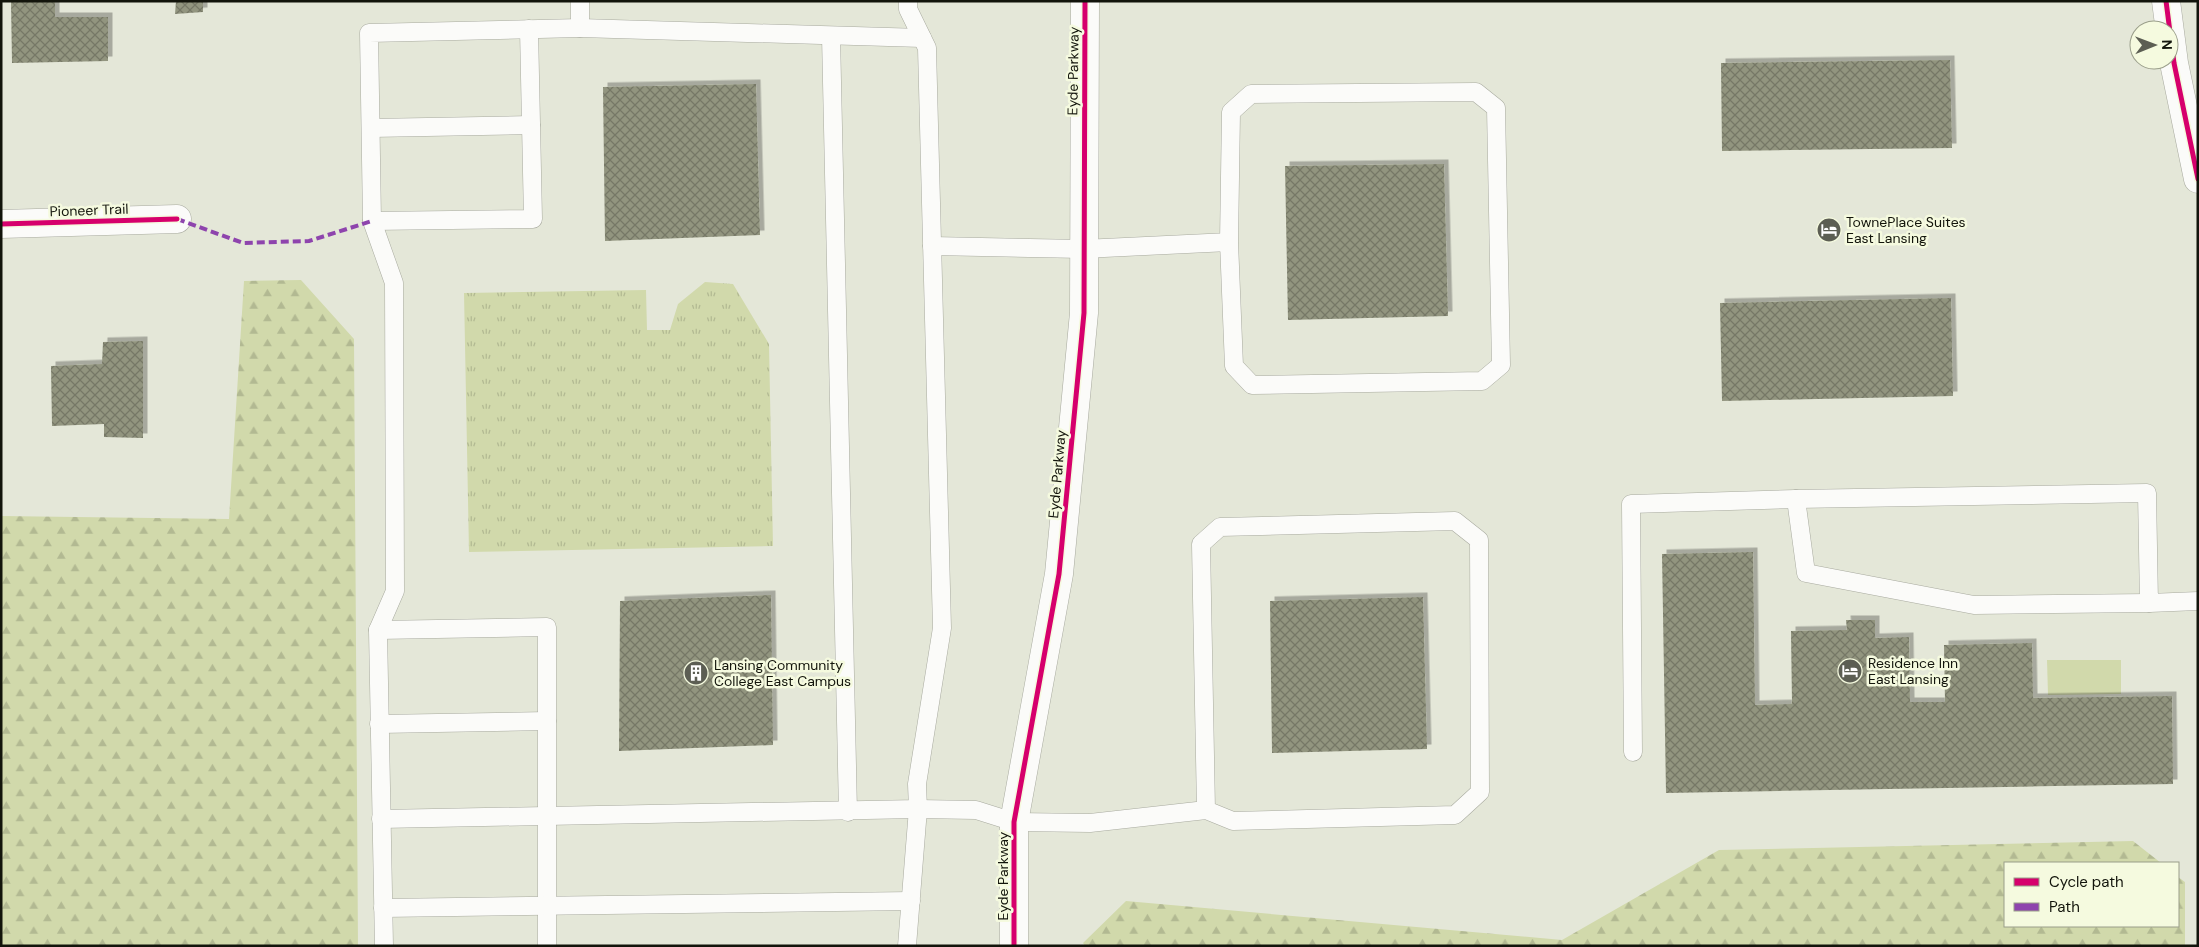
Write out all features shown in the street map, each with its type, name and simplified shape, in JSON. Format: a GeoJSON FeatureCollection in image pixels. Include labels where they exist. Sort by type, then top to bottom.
{"type":"FeatureCollection","features":[{"type":"Feature","properties":{"kind":"street","name":"Eyde Parkway"},"geometry":{"type":"LineString","coordinates":[[1014,946],[1014,822],[1059,574],[1084,313],[1085,1]]}},
{"type":"Feature","properties":{"kind":"street"},"geometry":{"type":"LineString","coordinates":[[2166,1],[2174,63],[2198,179]]}},
{"type":"Feature","properties":{"kind":"street","name":"Pioneer Trail"},"geometry":{"type":"LineString","coordinates":[[1,224],[177,219]]}},
{"type":"Feature","properties":{"kind":"lane"},"geometry":{"type":"LineString","coordinates":[[580,1],[580,28]]}},
{"type":"Feature","properties":{"kind":"lane"},"geometry":{"type":"LineString","coordinates":[[907,946],[918,809],[917,784],[942,628],[927,48],[908,10],[908,1]]}},
{"type":"Feature","properties":{"kind":"lane"},"geometry":{"type":"LineString","coordinates":[[384,946],[378,630],[395,591],[394,283],[372,221],[369,34],[580,28],[922,38]]}},
{"type":"Feature","properties":{"kind":"lane"},"geometry":{"type":"LineString","coordinates":[[372,221],[533,219],[529,30]]}},
{"type":"Feature","properties":{"kind":"lane"},"geometry":{"type":"LineString","coordinates":[[831,36],[848,812]]}},
{"type":"Feature","properties":{"kind":"lane"},"geometry":{"type":"LineString","coordinates":[[1476,92],[1496,108],[1501,365],[1482,380],[1252,384],[1234,366],[1229,242],[1231,112],[1251,94],[1476,92]]}},
{"type":"Feature","properties":{"kind":"lane"},"geometry":{"type":"LineString","coordinates":[[370,128],[531,125]]}},
{"type":"Feature","properties":{"kind":"lane"},"geometry":{"type":"LineString","coordinates":[[932,246],[1083,249],[1229,242]]}},
{"type":"Feature","properties":{"kind":"lane"},"geometry":{"type":"LineString","coordinates":[[1633,752],[1631,504],[2148,493],[2149,603]]}},
{"type":"Feature","properties":{"kind":"lane"},"geometry":{"type":"LineString","coordinates":[[1796,499],[1806,573],[1974,605],[2198,601]]}},
{"type":"Feature","properties":{"kind":"lane"},"geometry":{"type":"LineString","coordinates":[[381,819],[848,812],[918,809],[976,810],[1014,822],[1090,823],[1206,810],[1233,821],[1455,815],[1480,792],[1479,540],[1455,521],[1220,527],[1201,544],[1206,810]]}},
{"type":"Feature","properties":{"kind":"lane"},"geometry":{"type":"LineString","coordinates":[[378,630],[546,626],[547,946]]}},
{"type":"Feature","properties":{"kind":"lane"},"geometry":{"type":"LineString","coordinates":[[379,724],[546,721]]}},
{"type":"Feature","properties":{"kind":"lane"},"geometry":{"type":"LineString","coordinates":[[383,908],[911,901]]}},
{"type":"Feature","properties":{"kind":"green space"},"geometry":{"type":"Polygon","coordinates":[[[301,280],[354,339],[358,946],[1,946],[1,516],[229,519],[244,281],[301,280]]]}},
{"type":"Feature","properties":{"kind":"green space"},"geometry":{"type":"Polygon","coordinates":[[[705,282],[733,284],[769,344],[773,546],[469,552],[464,293],[646,290],[647,330],[670,330],[678,304],[705,282]]]}},
{"type":"Feature","properties":{"kind":"green space"},"geometry":{"type":"Polygon","coordinates":[[[2047,660],[2121,660],[2121,694],[2048,695],[2047,660]]]}},
{"type":"Feature","properties":{"kind":"green space"},"geometry":{"type":"Polygon","coordinates":[[[2133,841],[2160,862],[2004,862],[2004,927],[2179,927],[2179,878],[2185,882],[2185,946],[1085,946],[1083,943],[1126,901],[1562,940],[1719,850],[2133,841]]]}},
{"type":"Feature","properties":{"kind":"building"},"geometry":{"type":"Polygon","coordinates":[[[11,1],[55,1],[55,17],[108,17],[108,61],[12,63],[11,1]]]}},
{"type":"Feature","properties":{"kind":"building"},"geometry":{"type":"Polygon","coordinates":[[[176,1],[203,1],[203,12],[175,14],[176,1]]]}},
{"type":"Feature","properties":{"kind":"building"},"geometry":{"type":"Polygon","coordinates":[[[1950,60],[1952,148],[1722,151],[1721,63],[1950,60]]]}},
{"type":"Feature","properties":{"kind":"building"},"geometry":{"type":"Polygon","coordinates":[[[756,84],[760,235],[605,241],[603,87],[756,84]]]}},
{"type":"Feature","properties":{"kind":"building"},"geometry":{"type":"Polygon","coordinates":[[[1444,164],[1448,316],[1288,320],[1285,166],[1444,164]]]}},
{"type":"Feature","properties":{"kind":"building"},"geometry":{"type":"Polygon","coordinates":[[[1951,298],[1953,396],[1722,401],[1720,303],[1951,298]]]}},
{"type":"Feature","properties":{"kind":"building"},"geometry":{"type":"Polygon","coordinates":[[[143,341],[143,438],[104,437],[104,424],[52,426],[51,366],[102,364],[103,342],[143,341]]]}},
{"type":"Feature","properties":{"kind":"building","name":"Residence Inn East Lansing"},"geometry":{"type":"Polygon","coordinates":[[[1753,552],[1755,705],[1792,704],[1791,631],[1847,630],[1846,620],[1875,620],[1875,638],[1909,637],[1910,702],[1945,702],[1944,645],[2032,643],[2033,698],[2172,696],[2173,784],[1666,793],[1662,554],[1753,552]]]}},
{"type":"Feature","properties":{"kind":"building","name":"Lansing Community College East Campus"},"geometry":{"type":"Polygon","coordinates":[[[771,595],[773,745],[619,751],[620,601],[771,595]]]}},
{"type":"Feature","properties":{"kind":"building"},"geometry":{"type":"Polygon","coordinates":[[[1423,597],[1427,749],[1272,753],[1270,601],[1423,597]]]}},
{"type":"Feature","properties":{"kind":"marked path"},"geometry":{"type":"LineString","coordinates":[[177,219],[243,243],[309,241],[372,221]]}},
{"type":"Feature","properties":{"kind":"cycle path"},"geometry":{"type":"LineString","coordinates":[[1014,946],[1014,822],[1059,574],[1084,313],[1085,1]]}},
{"type":"Feature","properties":{"kind":"cycle path"},"geometry":{"type":"LineString","coordinates":[[2166,1],[2174,63],[2198,179]]}},
{"type":"Feature","properties":{"kind":"cycle path"},"geometry":{"type":"LineString","coordinates":[[1,224],[177,219]]}},
{"type":"Feature","properties":{"kind":"place","name":"TownePlace Suites East Lansing"},"geometry":{"type":"Point","coordinates":[1829,230]}},
{"type":"Feature","properties":{"kind":"place","name":"Residence Inn East Lansing"},"geometry":{"type":"Point","coordinates":[1850,671]}},
{"type":"Feature","properties":{"kind":"place","name":"Lansing Community College East Campus"},"geometry":{"type":"Point","coordinates":[696,673]}}]}
